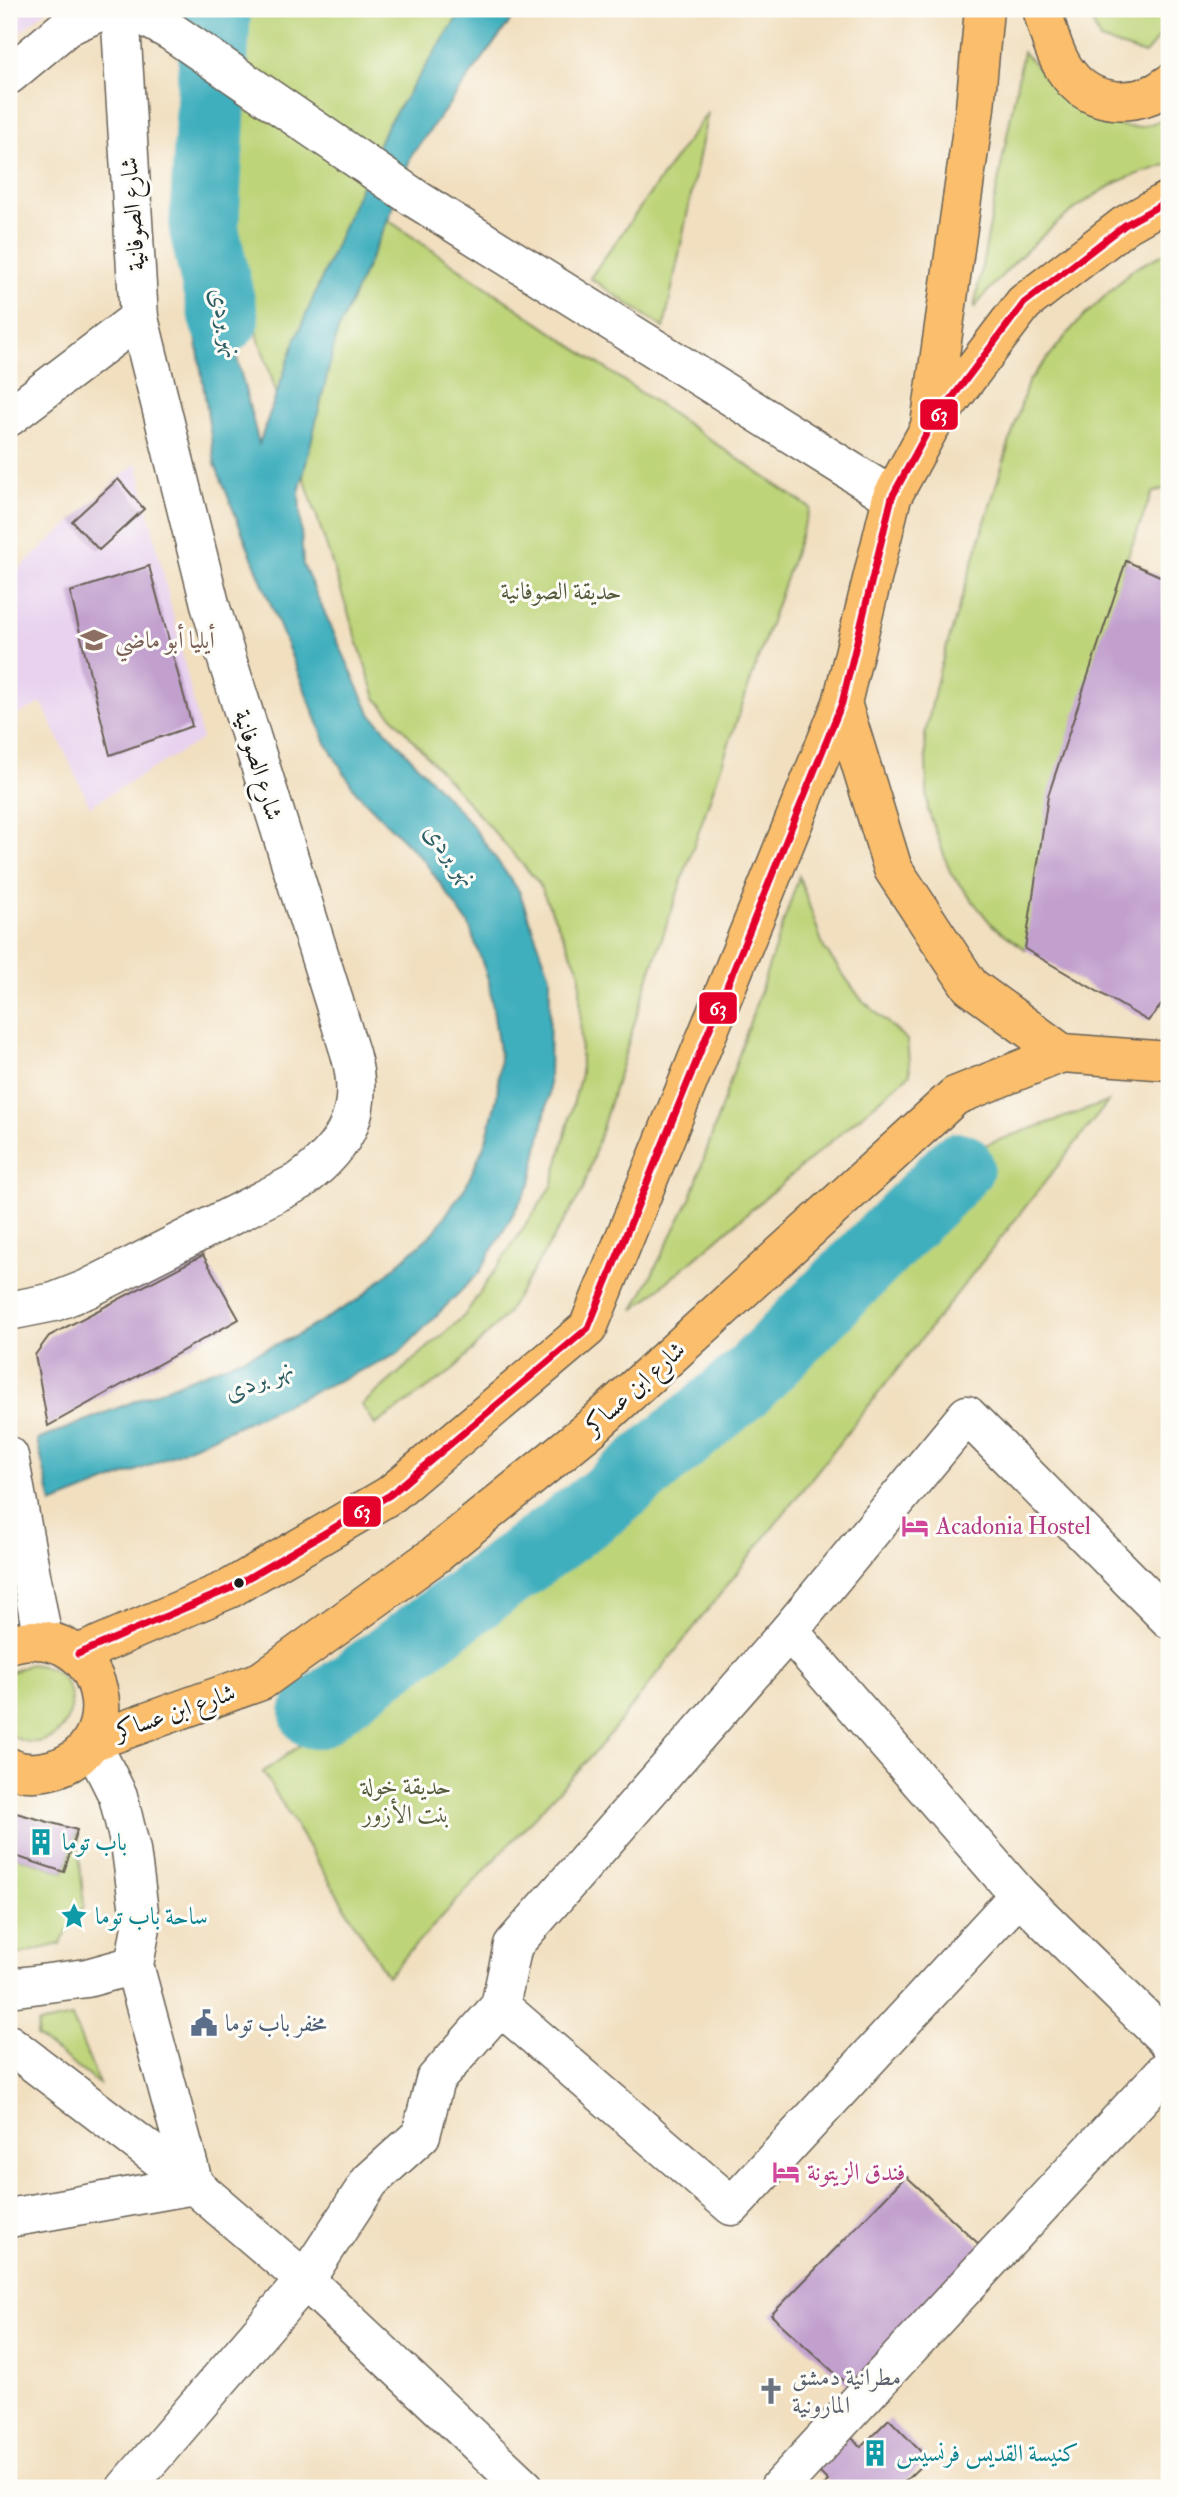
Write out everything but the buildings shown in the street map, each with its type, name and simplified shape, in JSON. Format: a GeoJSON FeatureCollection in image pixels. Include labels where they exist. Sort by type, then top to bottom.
{"type":"FeatureCollection","features":[{"type":"Feature","properties":{"kind":"main road"},"geometry":{"type":"LineString","coordinates":[[930,427],[975,108],[984,9]]}},
{"type":"Feature","properties":{"kind":"main road"},"geometry":{"type":"LineString","coordinates":[[1042,9],[1059,59],[1069,76],[1084,89],[1102,98],[1121,102],[1141,99],[1169,85]]}},
{"type":"Feature","properties":{"kind":"main road"},"geometry":{"type":"LineString","coordinates":[[78,1654],[229,1589],[390,1496],[587,1328],[842,703],[892,497],[930,427],[1024,303],[1125,225],[1169,200]]}},
{"type":"Feature","properties":{"kind":"main road"},"geometry":{"type":"LineString","coordinates":[[842,703],[893,869],[970,986],[1062,1053]]}},
{"type":"Feature","properties":{"kind":"main road","name":"شارع ابن عساكر"},"geometry":{"type":"LineString","coordinates":[[91,1742],[261,1681],[434,1556],[591,1429],[955,1096],[1062,1053],[1169,1061]]}},
{"type":"Feature","properties":{"kind":"main road"},"geometry":{"type":"LineString","coordinates":[[9,1767],[35,1773],[57,1769],[75,1758],[91,1742],[99,1724],[101,1705],[98,1686],[90,1668],[78,1654],[61,1644],[26,1641]]}},
{"type":"Feature","properties":{"kind":"street"},"geometry":{"type":"LineString","coordinates":[[9,75],[68,26],[106,9]]}},
{"type":"Feature","properties":{"kind":"street","name":"شارع الصوفانية"},"geometry":{"type":"LineString","coordinates":[[9,1311],[54,1302],[87,1289],[300,1181],[328,1161],[351,1122],[356,1101],[356,1077],[211,608],[139,318],[120,9]]}},
{"type":"Feature","properties":{"kind":"street"},"geometry":{"type":"LineString","coordinates":[[131,9],[172,32],[272,103],[416,199],[892,497]]}},
{"type":"Feature","properties":{"kind":"street"},"geometry":{"type":"LineString","coordinates":[[9,417],[139,318]]}},
{"type":"Feature","properties":{"kind":"street"},"geometry":{"type":"LineString","coordinates":[[126,2488],[306,2280],[370,2181],[421,2135],[435,2080],[500,2006],[513,1945],[789,1631],[967,1415],[1169,1619]]}},
{"type":"Feature","properties":{"kind":"street"},"geometry":{"type":"LineString","coordinates":[[9,1456],[26,1641]]}},
{"type":"Feature","properties":{"kind":"street"},"geometry":{"type":"LineString","coordinates":[[789,1631],[1019,1895],[1169,2042]]}},
{"type":"Feature","properties":{"kind":"street"},"geometry":{"type":"LineString","coordinates":[[91,1742],[118,1796],[131,1850],[141,1927],[134,1965],[194,2185]]}},
{"type":"Feature","properties":{"kind":"street"},"geometry":{"type":"LineString","coordinates":[[500,2006],[732,2206],[1019,1895]]}},
{"type":"Feature","properties":{"kind":"street"},"geometry":{"type":"LineString","coordinates":[[9,1988],[87,1978],[134,1965]]}},
{"type":"Feature","properties":{"kind":"street"},"geometry":{"type":"LineString","coordinates":[[9,2045],[194,2185],[306,2280],[525,2488]]}},
{"type":"Feature","properties":{"kind":"street"},"geometry":{"type":"LineString","coordinates":[[779,2488],[1169,2067]]}},
{"type":"Feature","properties":{"kind":"street"},"geometry":{"type":"LineString","coordinates":[[9,2218],[194,2185]]}},
{"type":"Feature","properties":{"kind":"shaded area"},"geometry":{"type":"Polygon","coordinates":[[[9,9],[48,9],[9,41],[9,9]]]}},
{"type":"Feature","properties":{"kind":"shaded area","name":"أيليا أبو ماضي"},"geometry":{"type":"Polygon","coordinates":[[[137,462],[202,739],[90,806],[42,703],[12,717],[18,728],[9,732],[9,578],[137,462]]]}},
{"type":"Feature","properties":{"kind":"green space","name":"حديقة الصوفانية"},"geometry":{"type":"Polygon","coordinates":[[[241,9],[519,9],[411,156],[388,220],[810,508],[649,976],[583,1190],[505,1316],[452,1371],[375,1425],[362,1405],[464,1316],[552,1186],[581,1074],[580,972],[538,882],[376,698],[221,223],[229,44],[241,9]]]}},
{"type":"Feature","properties":{"kind":"green space"},"geometry":{"type":"Polygon","coordinates":[[[1087,9],[1165,9],[1166,29],[1145,54],[1100,40],[1087,9]]]}},
{"type":"Feature","properties":{"kind":"green space"},"geometry":{"type":"Polygon","coordinates":[[[1023,52],[1075,101],[1107,121],[1138,127],[1169,117],[1169,164],[1124,179],[1078,207],[1021,255],[974,308],[1023,52]]]}},
{"type":"Feature","properties":{"kind":"green space"},"geometry":{"type":"Polygon","coordinates":[[[708,112],[664,328],[590,278],[708,112]]]}},
{"type":"Feature","properties":{"kind":"green space"},"geometry":{"type":"Polygon","coordinates":[[[1169,251],[1169,487],[1152,493],[1126,561],[1025,949],[992,925],[951,874],[928,810],[925,735],[939,672],[1028,382],[1074,326],[1133,269],[1169,251]]]}},
{"type":"Feature","properties":{"kind":"green space"},"geometry":{"type":"Polygon","coordinates":[[[799,876],[824,948],[861,999],[907,1040],[910,1074],[634,1310],[691,1197],[799,876]]]}},
{"type":"Feature","properties":{"kind":"green space","name":"حديقة خولة بنت الأزور"},"geometry":{"type":"Polygon","coordinates":[[[1108,1102],[602,1744],[387,1976],[263,1772],[590,1537],[733,1416],[950,1157],[1108,1102]]]}},
{"type":"Feature","properties":{"kind":"green space"},"geometry":{"type":"Polygon","coordinates":[[[30,1664],[53,1671],[66,1684],[71,1699],[69,1716],[60,1730],[46,1740],[29,1742],[9,1734],[9,1673],[30,1664]]]}},
{"type":"Feature","properties":{"kind":"green space"},"geometry":{"type":"Polygon","coordinates":[[[77,1830],[84,1906],[60,1944],[9,1957],[9,1854],[64,1872],[77,1830]]]}},
{"type":"Feature","properties":{"kind":"green space"},"geometry":{"type":"Polygon","coordinates":[[[72,2017],[99,2084],[37,2037],[38,2024],[72,2017]]]}},
{"type":"Feature","properties":{"kind":"water"},"geometry":{"type":"Polygon","coordinates":[[[196,9],[216,9],[204,229],[259,444],[296,338],[386,127],[463,9],[519,9],[411,156],[388,220],[338,330],[299,493],[303,565],[370,713],[471,824],[519,891],[550,976],[549,1095],[531,1183],[479,1273],[398,1354],[148,1466],[52,1504],[37,1440],[292,1338],[359,1299],[434,1232],[466,1186],[486,1141],[497,1097],[500,1057],[489,982],[469,925],[425,862],[356,792],[326,743],[215,464],[186,269],[184,83],[196,9]]]}},
{"type":"Feature","properties":{"kind":"waterway","name":"نهر بردى"},"geometry":{"type":"LineString","coordinates":[[216,9],[204,229],[224,319]]}},
{"type":"Feature","properties":{"kind":"waterway"},"geometry":{"type":"LineString","coordinates":[[315,1714],[603,1502],[747,1382],[959,1167]]}},
{"type":"Feature","properties":{"kind":"transit line","name":"63"},"geometry":{"type":"LineString","coordinates":[[78,1654],[229,1589],[390,1495],[588,1328],[842,703],[892,497],[930,427],[1024,303],[1125,225],[1169,200]]}},
{"type":"Feature","properties":{"kind":"place","name":"أيليا أبو ماضي"},"geometry":{"type":"Point","coordinates":[94,640]}},
{"type":"Feature","properties":{"kind":"place","name":"Acadonia Hostel"},"geometry":{"type":"Point","coordinates":[915,1526]}},
{"type":"Feature","properties":{"kind":"place","name":"باب توما"},"geometry":{"type":"Point","coordinates":[41,1842]}},
{"type":"Feature","properties":{"kind":"place","name":"ساحة باب توما"},"geometry":{"type":"Point","coordinates":[74,1916]}},
{"type":"Feature","properties":{"kind":"place","name":"مخفر باب توما"},"geometry":{"type":"Point","coordinates":[204,2023]}},
{"type":"Feature","properties":{"kind":"place","name":"فندق الزيتونة"},"geometry":{"type":"Point","coordinates":[786,2172]}},
{"type":"Feature","properties":{"kind":"place","name":"مطرانية دمشق المارونية"},"geometry":{"type":"Point","coordinates":[771,2391]}},
{"type":"Feature","properties":{"kind":"place","name":"كنيسة القديس فرنسيس"},"geometry":{"type":"Point","coordinates":[875,2453]}}]}
